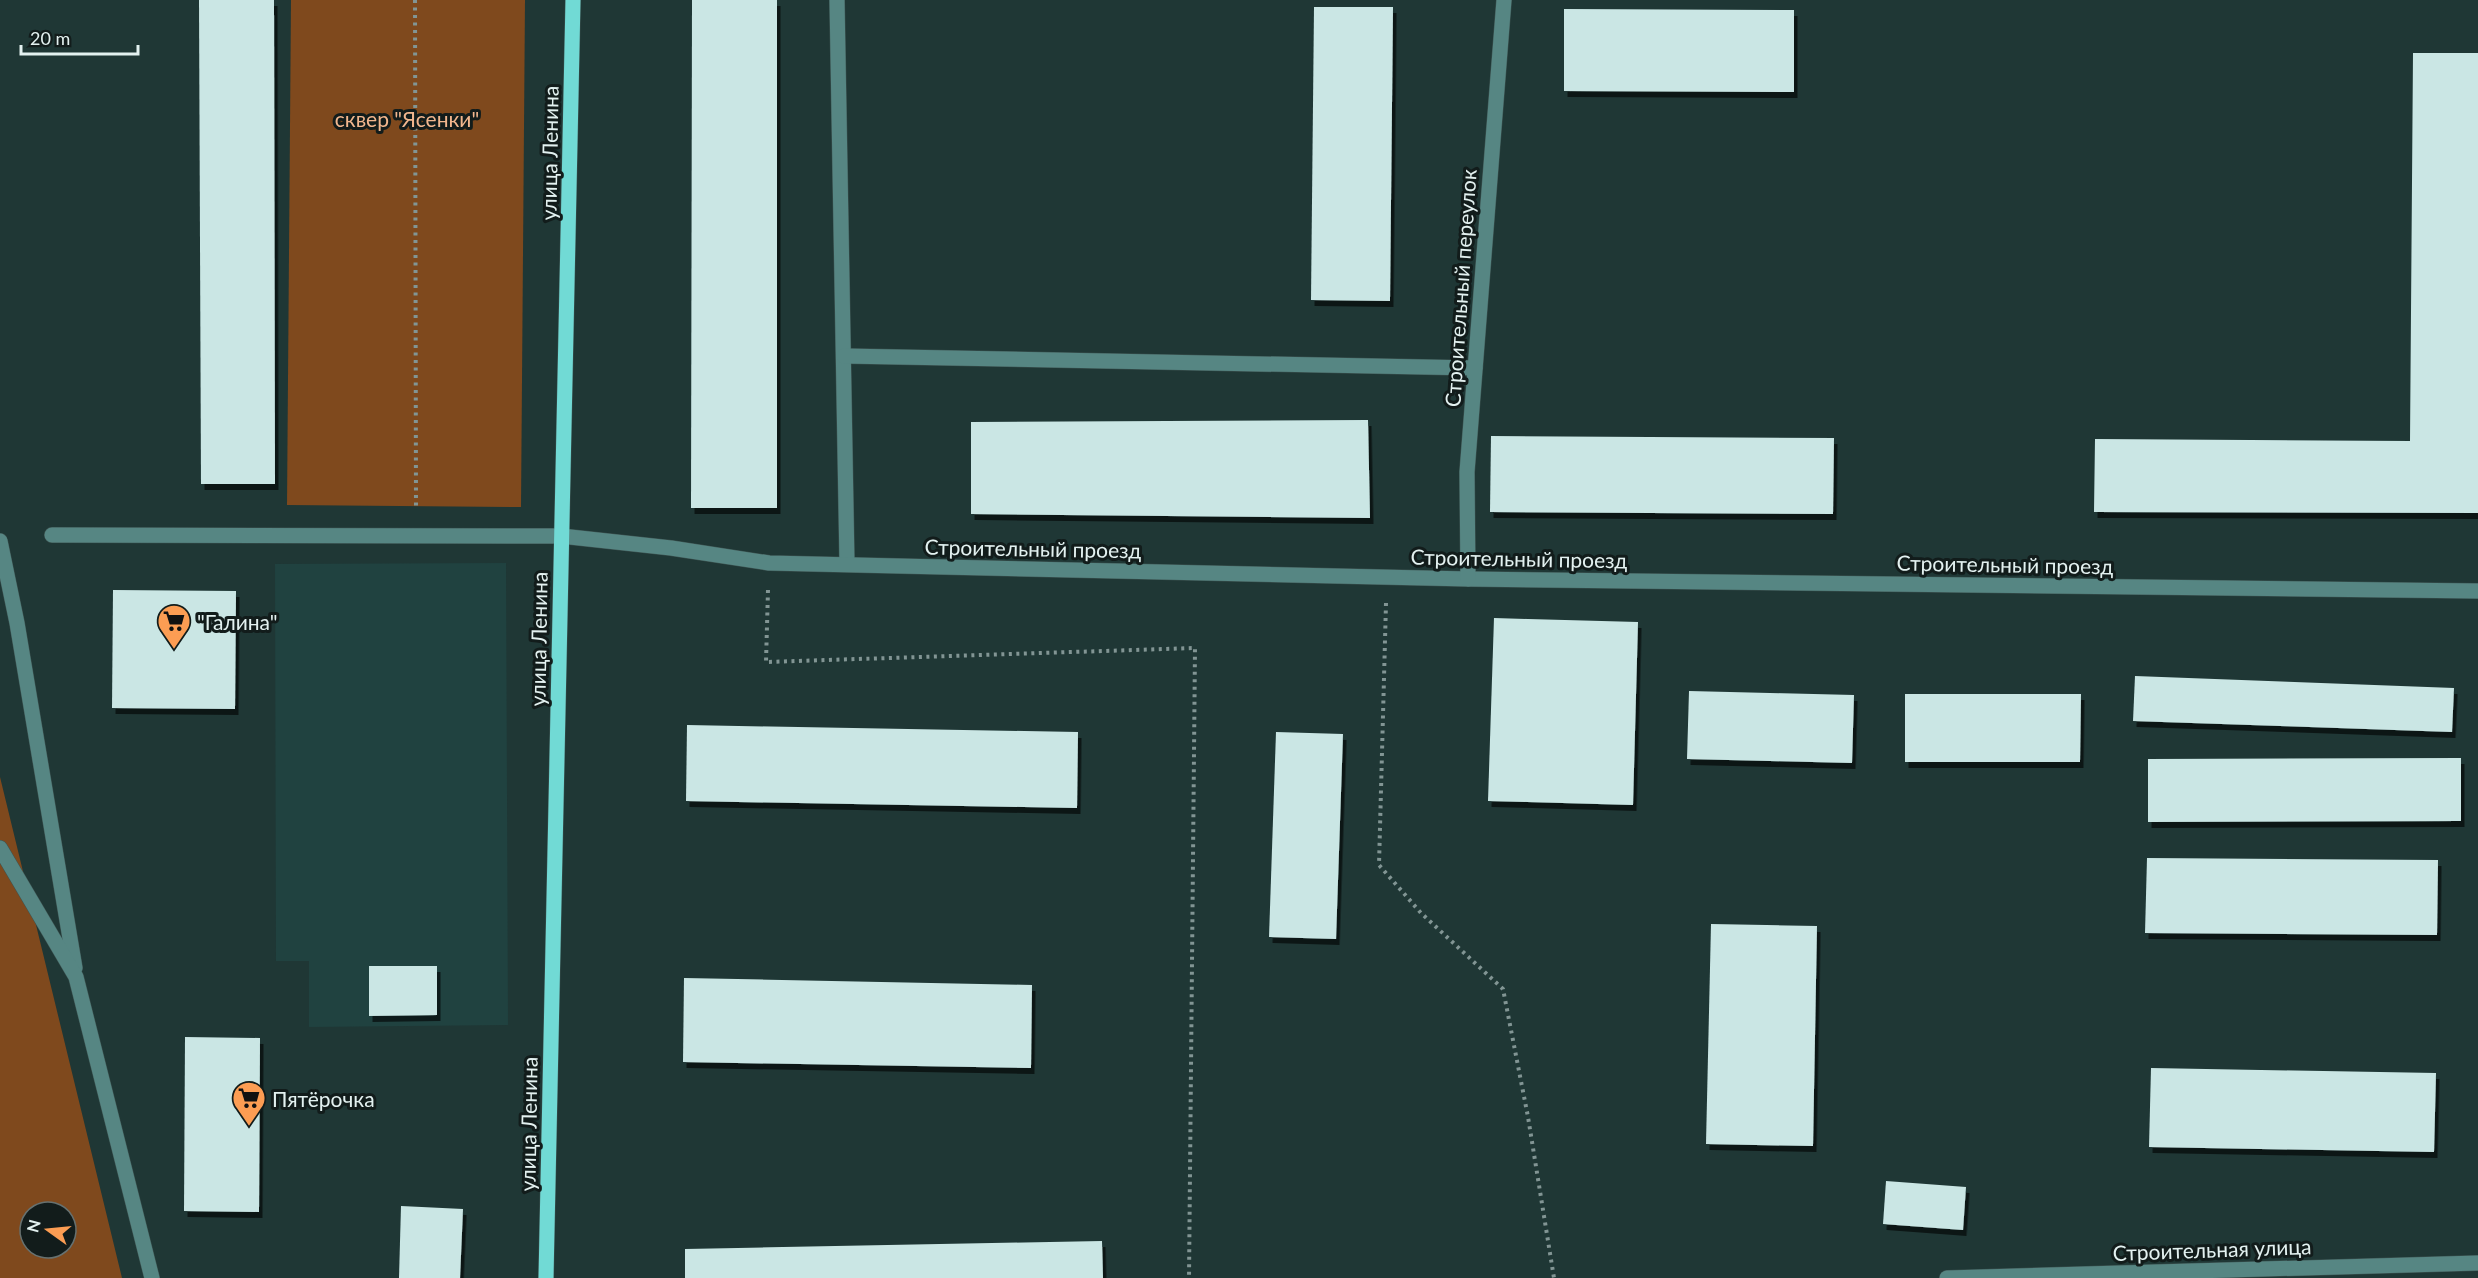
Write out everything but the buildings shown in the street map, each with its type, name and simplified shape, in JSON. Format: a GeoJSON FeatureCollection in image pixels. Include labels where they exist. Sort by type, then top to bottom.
{"type":"FeatureCollection","features":[{"type":"Feature","properties":{"kind":"main road","name":"улица Ленина"},"geometry":{"type":"LineString","coordinates":[[546,1278],[573,0]]}},
{"type":"Feature","properties":{"kind":"street"},"geometry":{"type":"LineString","coordinates":[[837,0],[847,564]]}},
{"type":"Feature","properties":{"kind":"street","name":"Строительный переулок"},"geometry":{"type":"LineString","coordinates":[[1468,579],[1467,472],[1504,0]]}},
{"type":"Feature","properties":{"kind":"street"},"geometry":{"type":"LineString","coordinates":[[844,356],[1475,368]]}},
{"type":"Feature","properties":{"kind":"street","name":"Строительный проезд"},"geometry":{"type":"LineString","coordinates":[[52,535],[561,536],[769,562],[1468,579],[2478,591]]}},
{"type":"Feature","properties":{"kind":"street"},"geometry":{"type":"LineString","coordinates":[[0,541],[20,634],[76,977],[152,1278]]}},
{"type":"Feature","properties":{"kind":"street"},"geometry":{"type":"LineString","coordinates":[[0,848],[76,977]]}},
{"type":"Feature","properties":{"kind":"street","name":"Строительная улица"},"geometry":{"type":"LineString","coordinates":[[1947,1278],[2478,1263]]}},
{"type":"Feature","properties":{"kind":"path"},"geometry":{"type":"LineString","coordinates":[[415,0],[416,536]]}},
{"type":"Feature","properties":{"kind":"path"},"geometry":{"type":"LineString","coordinates":[[769,562],[766,662],[1195,648],[1189,1278]]}},
{"type":"Feature","properties":{"kind":"path"},"geometry":{"type":"LineString","coordinates":[[1386,577],[1379,865],[1421,913],[1503,989],[1528,1117],[1554,1278]]}},
{"type":"Feature","properties":{"kind":"shaded area"},"geometry":{"type":"Polygon","coordinates":[[[506,563],[508,1025],[309,1027],[309,961],[276,961],[275,564],[506,563]]]}},
{"type":"Feature","properties":{"kind":"green space","name":"сквер \"Ясенки\""},"geometry":{"type":"Polygon","coordinates":[[[291,0],[525,0],[521,507],[287,505],[291,0]]]}},
{"type":"Feature","properties":{"kind":"green space"},"geometry":{"type":"Polygon","coordinates":[[[0,777],[122,1278],[0,1278],[0,777]]]}},
{"type":"Feature","properties":{"kind":"place","name":"\"Галина\""},"geometry":{"type":"Point","coordinates":[174,650]}},
{"type":"Feature","properties":{"kind":"place","name":"Пятёрочка"},"geometry":{"type":"Point","coordinates":[249,1127]}}]}
